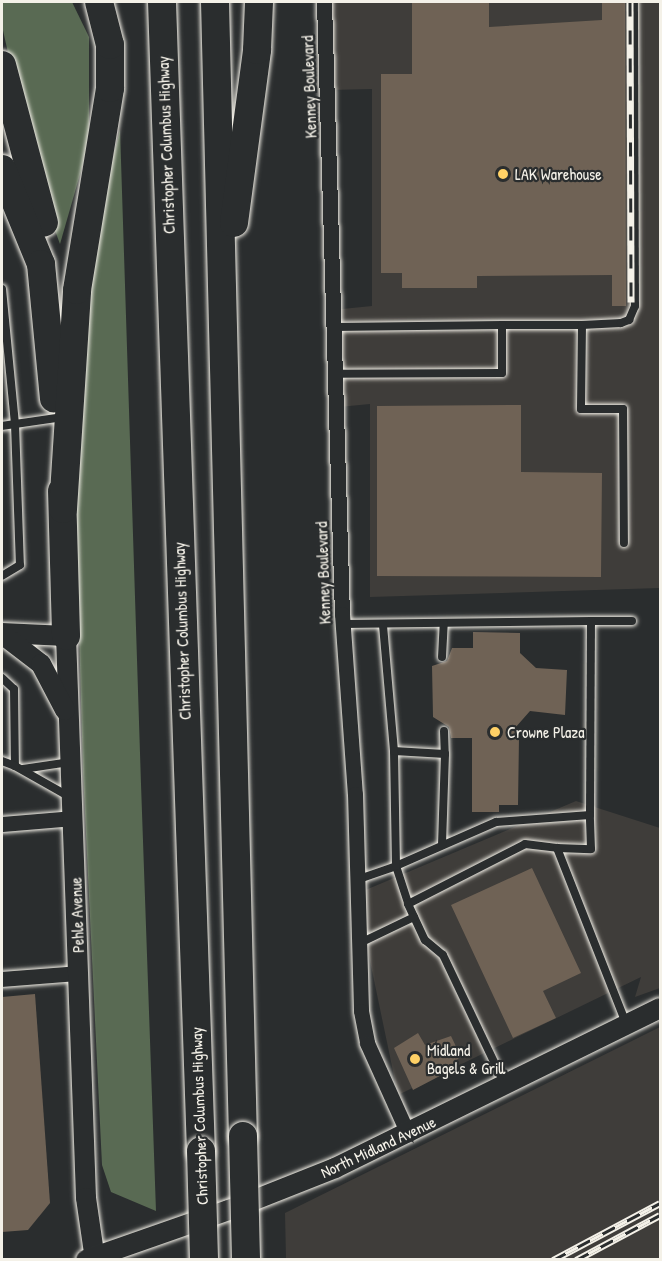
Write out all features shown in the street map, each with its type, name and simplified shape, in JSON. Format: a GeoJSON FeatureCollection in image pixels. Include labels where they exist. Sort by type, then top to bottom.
{"type":"FeatureCollection","features":[{"type":"Feature","properties":{"kind":"highway"},"geometry":{"type":"LineString","coordinates":[[62,417],[69,385],[77,290],[107,127],[110,45],[99,2]]}},
{"type":"Feature","properties":{"kind":"highway","name":"Christopher Columbus Highway"},"geometry":{"type":"LineString","coordinates":[[162,2],[204,1260]]}},
{"type":"Feature","properties":{"kind":"highway"},"geometry":{"type":"LineString","coordinates":[[214,2],[246,1260]]}},
{"type":"Feature","properties":{"kind":"highway"},"geometry":{"type":"LineString","coordinates":[[223,312],[257,51],[259,2]]}},
{"type":"Feature","properties":{"kind":"highway"},"geometry":{"type":"LineString","coordinates":[[2,65],[58,281],[69,385]]}},
{"type":"Feature","properties":{"kind":"highway"},"geometry":{"type":"LineString","coordinates":[[2,169],[18,200],[41,264],[62,417],[66,636]]}},
{"type":"Feature","properties":{"kind":"street","name":"Kenney Boulevard"},"geometry":{"type":"LineString","coordinates":[[324,2],[343,624],[367,1043],[408,1134]]}},
{"type":"Feature","properties":{"kind":"street"},"geometry":{"type":"LineString","coordinates":[[2,634],[66,636]]}},
{"type":"Feature","properties":{"kind":"street"},"geometry":{"type":"LineString","coordinates":[[2,634],[41,664],[70,723]]}},
{"type":"Feature","properties":{"kind":"street","name":"Pehle Avenue"},"geometry":{"type":"LineString","coordinates":[[66,636],[86,1198],[91,1259]]}},
{"type":"Feature","properties":{"kind":"street"},"geometry":{"type":"LineString","coordinates":[[2,824],[74,812]]}},
{"type":"Feature","properties":{"kind":"street"},"geometry":{"type":"LineString","coordinates":[[2,979],[79,973]]}},
{"type":"Feature","properties":{"kind":"street","name":"North Midland Avenue"},"geometry":{"type":"LineString","coordinates":[[91,1259],[230,1210],[408,1134],[660,1008]]}},
{"type":"Feature","properties":{"kind":"lane"},"geometry":{"type":"LineString","coordinates":[[334,327],[582,325],[621,323],[629,320],[635,306],[634,2]]}},
{"type":"Feature","properties":{"kind":"lane"},"geometry":{"type":"LineString","coordinates":[[2,289],[15,424],[20,564],[2,576]]}},
{"type":"Feature","properties":{"kind":"lane"},"geometry":{"type":"LineString","coordinates":[[582,325],[581,409],[623,409],[624,543]]}},
{"type":"Feature","properties":{"kind":"lane"},"geometry":{"type":"LineString","coordinates":[[335,374],[502,373],[502,326]]}},
{"type":"Feature","properties":{"kind":"lane"},"geometry":{"type":"LineString","coordinates":[[2,426],[62,417]]}},
{"type":"Feature","properties":{"kind":"lane"},"geometry":{"type":"LineString","coordinates":[[408,904],[525,844],[591,849],[591,621]]}},
{"type":"Feature","properties":{"kind":"lane"},"geometry":{"type":"LineString","coordinates":[[343,624],[632,621]]}},
{"type":"Feature","properties":{"kind":"lane"},"geometry":{"type":"LineString","coordinates":[[442,657],[444,623]]}},
{"type":"Feature","properties":{"kind":"lane"},"geometry":{"type":"LineString","coordinates":[[383,624],[394,751],[396,866],[408,904],[425,940],[443,955],[505,1086]]}},
{"type":"Feature","properties":{"kind":"lane"},"geometry":{"type":"LineString","coordinates":[[2,678],[14,688],[15,766]]}},
{"type":"Feature","properties":{"kind":"lane"},"geometry":{"type":"LineString","coordinates":[[442,845],[444,731]]}},
{"type":"Feature","properties":{"kind":"lane"},"geometry":{"type":"LineString","coordinates":[[394,751],[445,754]]}},
{"type":"Feature","properties":{"kind":"lane"},"geometry":{"type":"LineString","coordinates":[[2,761],[58,787],[74,812]]}},
{"type":"Feature","properties":{"kind":"lane"},"geometry":{"type":"LineString","coordinates":[[23,769],[72,762]]}},
{"type":"Feature","properties":{"kind":"lane"},"geometry":{"type":"LineString","coordinates":[[359,879],[519,817],[590,815]]}},
{"type":"Feature","properties":{"kind":"lane"},"geometry":{"type":"LineString","coordinates":[[557,848],[626,1024]]}},
{"type":"Feature","properties":{"kind":"lane"},"geometry":{"type":"LineString","coordinates":[[360,943],[414,917]]}},
{"type":"Feature","properties":{"kind":"shaded area"},"geometry":{"type":"Polygon","coordinates":[[[326,2],[660,2],[660,588],[370,597],[370,404],[339,407],[332,310],[372,306],[372,89],[330,90],[326,2]]]}},
{"type":"Feature","properties":{"kind":"shaded area"},"geometry":{"type":"Polygon","coordinates":[[[576,801],[660,828],[660,988],[635,997],[641,977],[398,1095],[356,894],[576,801]]]}},
{"type":"Feature","properties":{"kind":"shaded area"},"geometry":{"type":"Polygon","coordinates":[[[660,1027],[660,1259],[286,1259],[285,1213],[660,1027]]]}},
{"type":"Feature","properties":{"kind":"green space"},"geometry":{"type":"Polygon","coordinates":[[[2,2],[72,2],[89,37],[89,143],[60,244],[37,182],[2,26],[2,2]]]}},
{"type":"Feature","properties":{"kind":"green space"},"geometry":{"type":"Polygon","coordinates":[[[120,129],[156,1211],[111,1192],[102,1165],[83,772],[74,451],[82,284],[120,129]]]}},
{"type":"Feature","properties":{"kind":"building","name":"LAK Warehouse"},"geometry":{"type":"Polygon","coordinates":[[[412,2],[489,2],[489,27],[602,20],[602,2],[625,2],[626,306],[612,306],[612,275],[477,276],[477,288],[402,288],[402,273],[381,273],[381,74],[412,74],[412,2]]]}},
{"type":"Feature","properties":{"kind":"building"},"geometry":{"type":"Polygon","coordinates":[[[521,405],[521,472],[602,473],[601,577],[377,576],[377,406],[521,405]]]}},
{"type":"Feature","properties":{"kind":"building","name":"Crowne Plaza"},"geometry":{"type":"Polygon","coordinates":[[[473,632],[520,633],[520,653],[536,668],[567,670],[565,715],[530,711],[515,728],[519,738],[518,805],[499,805],[499,812],[472,812],[472,738],[451,738],[449,727],[433,717],[432,666],[447,661],[452,648],[473,648],[473,632]]]}},
{"type":"Feature","properties":{"kind":"building"},"geometry":{"type":"Polygon","coordinates":[[[532,868],[581,973],[543,991],[556,1018],[513,1038],[451,905],[532,868]]]}},
{"type":"Feature","properties":{"kind":"building"},"geometry":{"type":"Polygon","coordinates":[[[35,994],[50,1203],[28,1230],[2,1232],[2,997],[35,994]]]}},
{"type":"Feature","properties":{"kind":"building","name":"Midland Bagels & Grill"},"geometry":{"type":"Polygon","coordinates":[[[418,1033],[425,1045],[451,1036],[461,1057],[455,1061],[457,1067],[413,1090],[394,1048],[418,1033]]]}},
{"type":"Feature","properties":{"kind":"railway"},"geometry":{"type":"LineString","coordinates":[[630,2],[631,302]]}},
{"type":"Feature","properties":{"kind":"railway"},"geometry":{"type":"LineString","coordinates":[[553,1260],[660,1203]]}},
{"type":"Feature","properties":{"kind":"railway"},"geometry":{"type":"LineString","coordinates":[[576,1260],[660,1215]]}},
{"type":"Feature","properties":{"kind":"place","name":"LAK Warehouse"},"geometry":{"type":"Point","coordinates":[503,174]}},
{"type":"Feature","properties":{"kind":"place","name":"Crowne Plaza"},"geometry":{"type":"Point","coordinates":[495,732]}},
{"type":"Feature","properties":{"kind":"place","name":"Midland Bagels & Grill"},"geometry":{"type":"Point","coordinates":[415,1059]}}]}
